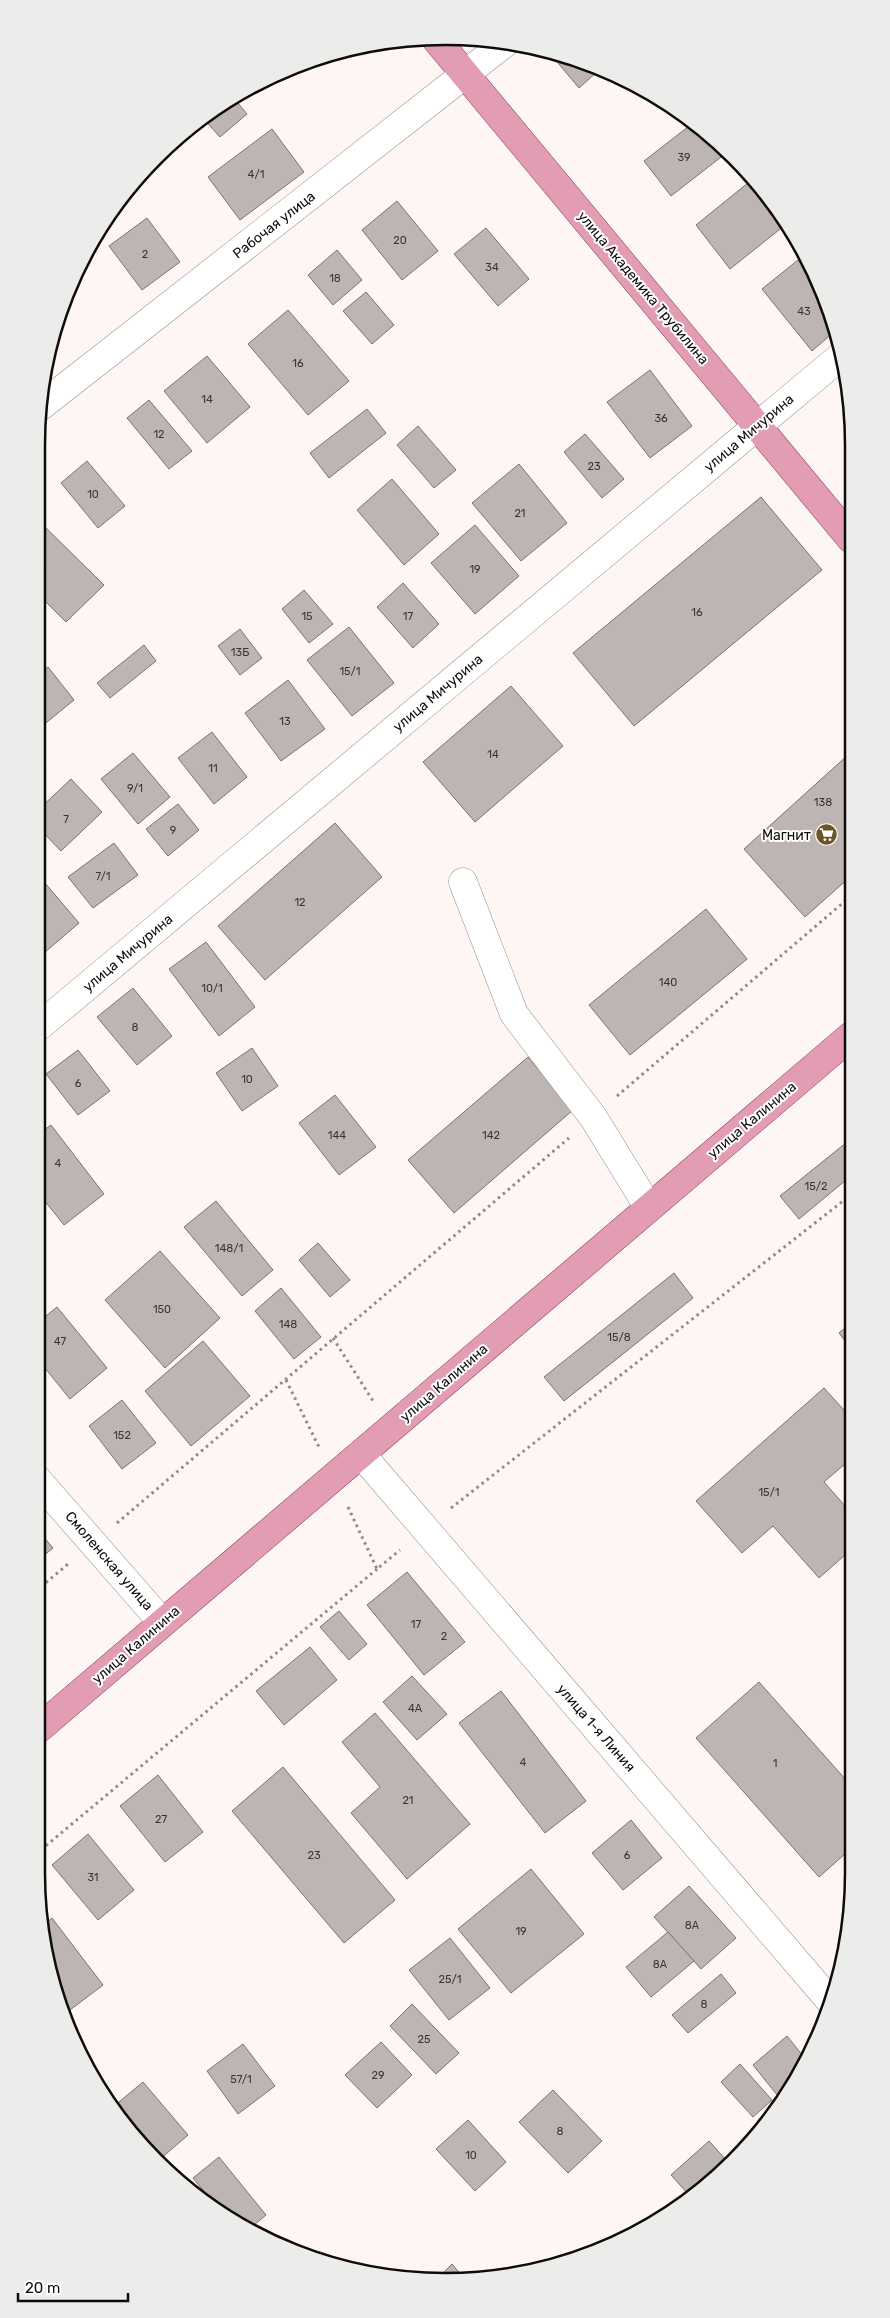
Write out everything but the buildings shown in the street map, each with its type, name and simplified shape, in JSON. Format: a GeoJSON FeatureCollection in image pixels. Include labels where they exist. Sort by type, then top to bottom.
{"type":"FeatureCollection","features":[{"type":"Feature","properties":{"kind":"main road","name":"улица Академика Трубилина"},"geometry":{"type":"LineString","coordinates":[[440,45],[845,531]]}},
{"type":"Feature","properties":{"kind":"main road","name":"улица Калинина"},"geometry":{"type":"LineString","coordinates":[[45,1723],[845,1041]]}},
{"type":"Feature","properties":{"kind":"street","name":"Рабочая улица"},"geometry":{"type":"LineString","coordinates":[[47,401],[498,48]]}},
{"type":"Feature","properties":{"kind":"street","name":"улица Мичурина"},"geometry":{"type":"LineString","coordinates":[[45,1021],[836,361]]}},
{"type":"Feature","properties":{"kind":"street"},"geometry":{"type":"LineString","coordinates":[[462,882],[514,1014],[593,1117],[649,1208]]}},
{"type":"Feature","properties":{"kind":"street","name":"улица 1-я Линия"},"geometry":{"type":"LineString","coordinates":[[361,1454],[826,1996]]}},
{"type":"Feature","properties":{"kind":"street","name":"Смоленская улица"},"geometry":{"type":"LineString","coordinates":[[45,1488],[162,1622]]}},
{"type":"Feature","properties":{"kind":"path"},"geometry":{"type":"LineString","coordinates":[[45,1846],[425,1529],[845,1199]]}},
{"type":"Feature","properties":{"kind":"path"},"geometry":{"type":"LineString","coordinates":[[45,1583],[286,1380],[377,1569]]}},
{"type":"Feature","properties":{"kind":"place","name":"Магнит"},"geometry":{"type":"Point","coordinates":[827,835]}}]}
